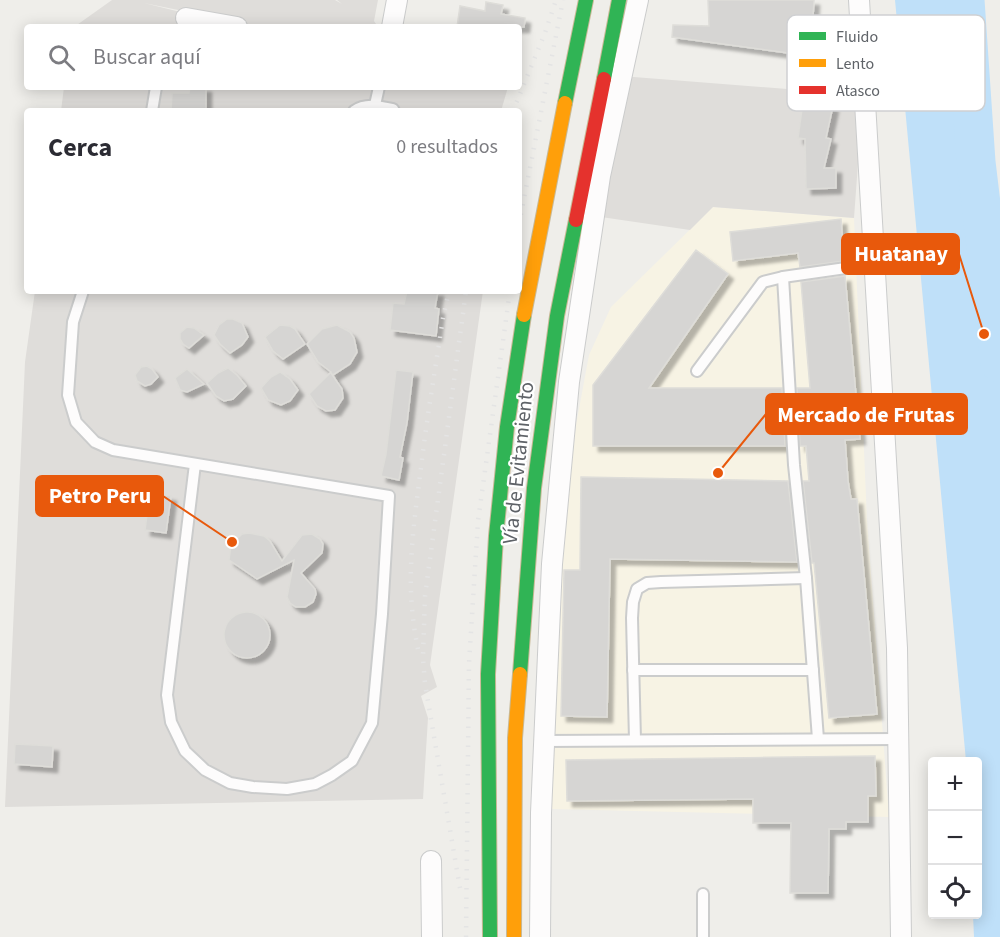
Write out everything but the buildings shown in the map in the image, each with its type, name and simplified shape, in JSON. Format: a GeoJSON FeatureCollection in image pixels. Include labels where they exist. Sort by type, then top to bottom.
{"type":"FeatureCollection","features":[{"type":"Feature","properties":{"kind":"highway","name":"Vía de Evitamiento"},"geometry":{"type":"LineString","coordinates":[[490,937],[488,674],[498,514],[507,428],[528,290],[586,0]]}},
{"type":"Feature","properties":{"kind":"highway","name":"Vía de Evitamiento"},"geometry":{"type":"LineString","coordinates":[[514,937],[530,740],[534,488],[557,316],[593,175],[619,0]]}},
{"type":"Feature","properties":{"kind":"street"},"geometry":{"type":"LineString","coordinates":[[393,24],[397,0]]}},
{"type":"Feature","properties":{"kind":"street"},"geometry":{"type":"LineString","coordinates":[[540,937],[541,813],[530,740],[552,564],[569,382],[593,175],[639,0]]}},
{"type":"Feature","properties":{"kind":"street"},"geometry":{"type":"LineString","coordinates":[[859,0],[860,15]]}},
{"type":"Feature","properties":{"kind":"street"},"geometry":{"type":"LineString","coordinates":[[186,18],[220,24]]}},
{"type":"Feature","properties":{"kind":"street"},"geometry":{"type":"LineString","coordinates":[[865,111],[897,648],[901,937]]}},
{"type":"Feature","properties":{"kind":"street"},"geometry":{"type":"LineString","coordinates":[[431,861],[432,937]]}},
{"type":"Feature","properties":{"kind":"lane"},"geometry":{"type":"LineString","coordinates":[[152,108],[156,90]]}},
{"type":"Feature","properties":{"kind":"lane"},"geometry":{"type":"LineString","coordinates":[[375,105],[378,90]]}},
{"type":"Feature","properties":{"kind":"lane"},"geometry":{"type":"LineString","coordinates":[[358,108],[375,105],[388,108]]}},
{"type":"Feature","properties":{"kind":"lane"},"geometry":{"type":"LineString","coordinates":[[697,371],[763,282],[874,264]]}},
{"type":"Feature","properties":{"kind":"lane"},"geometry":{"type":"LineString","coordinates":[[783,277],[794,465],[806,578],[818,739]]}},
{"type":"Feature","properties":{"kind":"lane"},"geometry":{"type":"LineString","coordinates":[[82,294],[73,322],[68,395],[76,422],[94,442],[113,450],[389,496],[382,614],[372,723],[352,761],[315,784],[287,789],[230,783],[205,770],[185,751],[171,722],[167,695],[195,464]]}},
{"type":"Feature","properties":{"kind":"lane"},"geometry":{"type":"LineString","coordinates":[[635,740],[633,602],[638,589],[647,583],[806,578]]}},
{"type":"Feature","properties":{"kind":"lane"},"geometry":{"type":"LineString","coordinates":[[633,670],[813,670]]}},
{"type":"Feature","properties":{"kind":"lane"},"geometry":{"type":"LineString","coordinates":[[530,740],[898,739]]}},
{"type":"Feature","properties":{"kind":"lane"},"geometry":{"type":"LineString","coordinates":[[703,894],[703,937]]}},
{"type":"Feature","properties":{"kind":"shaded area"},"geometry":{"type":"Polygon","coordinates":[[[112,0],[335,0],[342,4],[337,0],[378,0],[374,21],[376,24],[246,24],[144,3],[229,24],[78,24],[112,0]]]}},
{"type":"Feature","properties":{"kind":"shaded area"},"geometry":{"type":"Polygon","coordinates":[[[621,76],[787,89],[787,111],[862,111],[854,218],[713,207],[690,230],[601,217],[621,76]]]}},
{"type":"Feature","properties":{"kind":"shaded area"},"geometry":{"type":"Polygon","coordinates":[[[64,90],[507,90],[502,108],[61,108],[64,90]]]}},
{"type":"Feature","properties":{"kind":"shaded area"},"geometry":{"type":"Polygon","coordinates":[[[713,207],[854,218],[867,520],[889,817],[550,809],[561,567],[576,425],[589,355],[611,307],[713,207]]]}},
{"type":"Feature","properties":{"kind":"shaded area"},"geometry":{"type":"Polygon","coordinates":[[[35,294],[483,294],[430,665],[437,687],[421,696],[428,718],[423,799],[5,807],[25,362],[35,294]]]}},
{"type":"Feature","properties":{"kind":"water"},"geometry":{"type":"Polygon","coordinates":[[[895,0],[965,0],[966,15],[896,15],[895,0]]]}},
{"type":"Feature","properties":{"kind":"water"},"geometry":{"type":"Polygon","coordinates":[[[905,111],[973,111],[976,162],[1000,363],[1000,937],[974,937],[973,919],[982,919],[982,757],[966,757],[905,111]]]}},
{"type":"Feature","properties":{"kind":"waterway"},"geometry":{"type":"LineString","coordinates":[[965,0],[966,15]]}},
{"type":"Feature","properties":{"kind":"waterway"},"geometry":{"type":"LineString","coordinates":[[973,111],[976,162],[1000,363]]}},
{"type":"Feature","properties":{"kind":"railway"},"geometry":{"type":"LineString","coordinates":[[522,89],[556,0]]}},
{"type":"Feature","properties":{"kind":"railway"},"geometry":{"type":"LineString","coordinates":[[522,209],[563,0]]}},
{"type":"Feature","properties":{"kind":"railway"},"geometry":{"type":"LineString","coordinates":[[514,108],[522,90]]}},
{"type":"Feature","properties":{"kind":"railway"},"geometry":{"type":"LineString","coordinates":[[418,649],[412,604],[412,541],[428,417],[448,294]]}},
{"type":"Feature","properties":{"kind":"railway"},"geometry":{"type":"LineString","coordinates":[[460,888],[425,684],[423,657],[425,596],[466,294]]}},
{"type":"Feature","properties":{"kind":"railway"},"geometry":{"type":"LineString","coordinates":[[466,937],[469,663],[478,521],[510,294]]}},
{"type":"Feature","properties":{"kind":"traffic: fast"},"geometry":{"type":"LineString","coordinates":[[565,103],[586,0]]}},
{"type":"Feature","properties":{"kind":"traffic: fast"},"geometry":{"type":"LineString","coordinates":[[604,79],[619,0]]}},
{"type":"Feature","properties":{"kind":"traffic: fast"},"geometry":{"type":"LineString","coordinates":[[520,674],[534,488],[557,316],[576,220]]}},
{"type":"Feature","properties":{"kind":"traffic: fast"},"geometry":{"type":"LineString","coordinates":[[490,937],[488,674],[496,536],[507,427],[524,315]]}},
{"type":"Feature","properties":{"kind":"traffic: slow"},"geometry":{"type":"LineString","coordinates":[[524,315],[565,103]]}},
{"type":"Feature","properties":{"kind":"traffic: slow"},"geometry":{"type":"LineString","coordinates":[[514,937],[515,738],[520,674]]}},
{"type":"Feature","properties":{"kind":"traffic: jam"},"geometry":{"type":"LineString","coordinates":[[576,220],[604,79]]}},
{"type":"Feature","properties":{"kind":"place","name":"Huatanay"},"geometry":{"type":"Point","coordinates":[984,334]}},
{"type":"Feature","properties":{"kind":"place","name":"Mercado de Frutas"},"geometry":{"type":"Point","coordinates":[718,473]}},
{"type":"Feature","properties":{"kind":"place","name":"Petro Peru"},"geometry":{"type":"Point","coordinates":[232,542]}}]}
